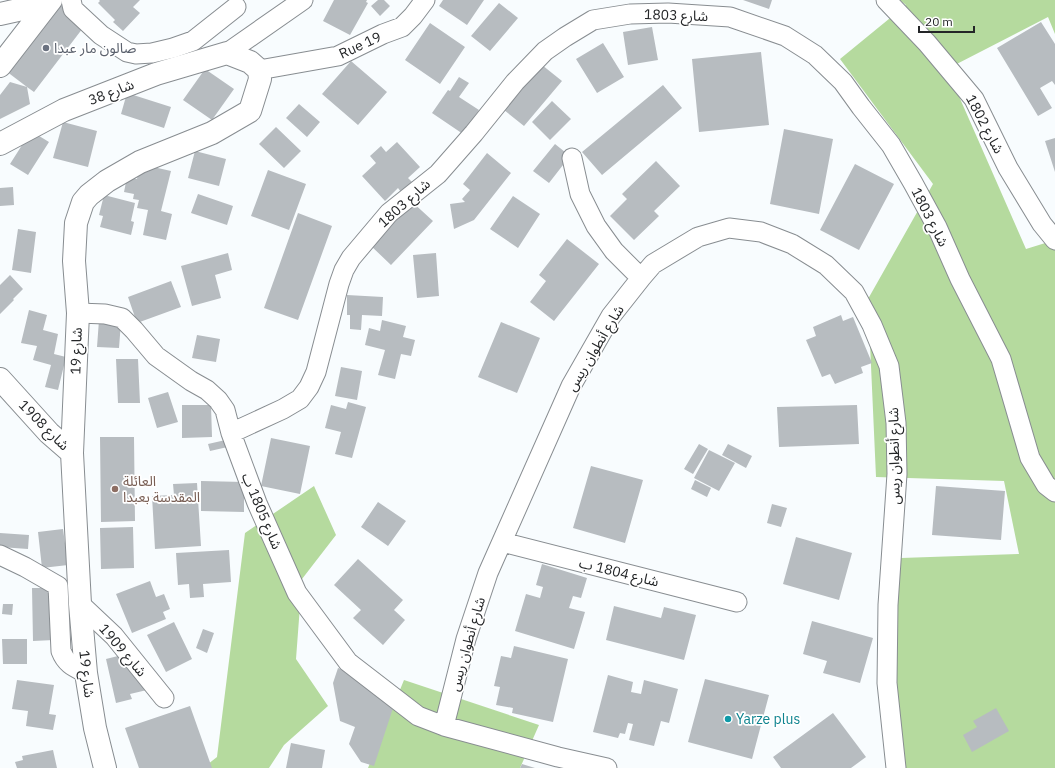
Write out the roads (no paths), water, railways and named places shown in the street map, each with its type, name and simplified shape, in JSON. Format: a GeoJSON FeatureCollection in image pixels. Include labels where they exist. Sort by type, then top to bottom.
{"type":"FeatureCollection","features":[{"type":"Feature","properties":{"kind":"street"},"geometry":{"type":"LineString","coordinates":[[0,14],[51,0]]}},
{"type":"Feature","properties":{"kind":"street"},"geometry":{"type":"LineString","coordinates":[[0,66],[51,0]]}},
{"type":"Feature","properties":{"kind":"street"},"geometry":{"type":"LineString","coordinates":[[71,0],[73,9],[101,35],[127,52],[136,54],[152,53],[193,41],[236,7]]}},
{"type":"Feature","properties":{"kind":"street"},"geometry":{"type":"LineString","coordinates":[[228,53],[303,0]]}},
{"type":"Feature","properties":{"kind":"street","name":"Rue 19"},"geometry":{"type":"LineString","coordinates":[[259,70],[338,56],[383,34],[402,27],[426,0]]}},
{"type":"Feature","properties":{"kind":"street","name":"شارع 1802"},"geometry":{"type":"LineString","coordinates":[[886,0],[927,44],[974,99],[1008,168],[1042,224],[1055,240]]}},
{"type":"Feature","properties":{"kind":"street","name":"شارع 1803"},"geometry":{"type":"LineString","coordinates":[[231,433],[283,410],[300,399],[309,387],[316,372],[339,284],[344,270],[352,258],[389,213],[438,174],[474,133],[515,82],[545,51],[593,20],[630,14],[676,13],[730,17],[785,36],[814,55],[843,82],[891,146],[937,227],[960,279],[1001,359],[1030,458],[1046,485],[1055,492]]}},
{"type":"Feature","properties":{"kind":"street"},"geometry":{"type":"LineString","coordinates":[[228,53],[250,62],[259,70]]}},
{"type":"Feature","properties":{"kind":"street","name":"شارع 38"},"geometry":{"type":"LineString","coordinates":[[0,144],[64,110],[156,74],[228,53]]}},
{"type":"Feature","properties":{"kind":"street","name":"شارع 19"},"geometry":{"type":"LineString","coordinates":[[105,768],[95,728],[86,673],[80,604],[72,453],[78,313],[74,261],[76,223],[84,202],[89,195],[107,180],[140,162],[212,133],[250,111],[260,79],[259,70]]}},
{"type":"Feature","properties":{"kind":"street"},"geometry":{"type":"LineString","coordinates":[[572,158],[580,194],[596,226],[614,251],[640,278]]}},
{"type":"Feature","properties":{"kind":"street","name":"شارع أنطوان ريس"},"geometry":{"type":"LineString","coordinates":[[444,726],[466,640],[488,573],[571,386],[611,316],[640,278],[653,264],[698,237],[729,228],[761,232],[792,244],[826,265],[854,292],[872,326],[890,366],[896,423],[897,474],[888,605],[888,683],[896,768]]}},
{"type":"Feature","properties":{"kind":"street","name":"شارع 1805 ب"},"geometry":{"type":"LineString","coordinates":[[78,313],[104,314],[122,318],[156,356],[191,381],[208,390],[218,400],[225,410],[231,433],[257,503],[297,593],[348,662],[418,716],[444,726]]}},
{"type":"Feature","properties":{"kind":"street","name":"شارع 1908"},"geometry":{"type":"LineString","coordinates":[[0,379],[48,433],[72,453]]}},
{"type":"Feature","properties":{"kind":"street","name":"شارع 1804 ب"},"geometry":{"type":"LineString","coordinates":[[502,542],[737,602]]}},
{"type":"Feature","properties":{"kind":"street"},"geometry":{"type":"LineString","coordinates":[[0,555],[25,567],[58,586],[61,651],[64,659],[69,664],[86,673]]}},
{"type":"Feature","properties":{"kind":"street","name":"شارع 1909"},"geometry":{"type":"LineString","coordinates":[[80,604],[114,636],[164,698]]}},
{"type":"Feature","properties":{"kind":"street"},"geometry":{"type":"LineString","coordinates":[[444,726],[558,757],[606,768]]}},
{"type":"Feature","properties":{"kind":"place","name":"صالون مار عبدا"},"geometry":{"type":"Point","coordinates":[46,48]}},
{"type":"Feature","properties":{"kind":"place","name":"العائلة المقدسة بعبدا"},"geometry":{"type":"Point","coordinates":[115,489]}},
{"type":"Feature","properties":{"kind":"place","name":"Yarze plus"},"geometry":{"type":"Point","coordinates":[728,719]}}]}
